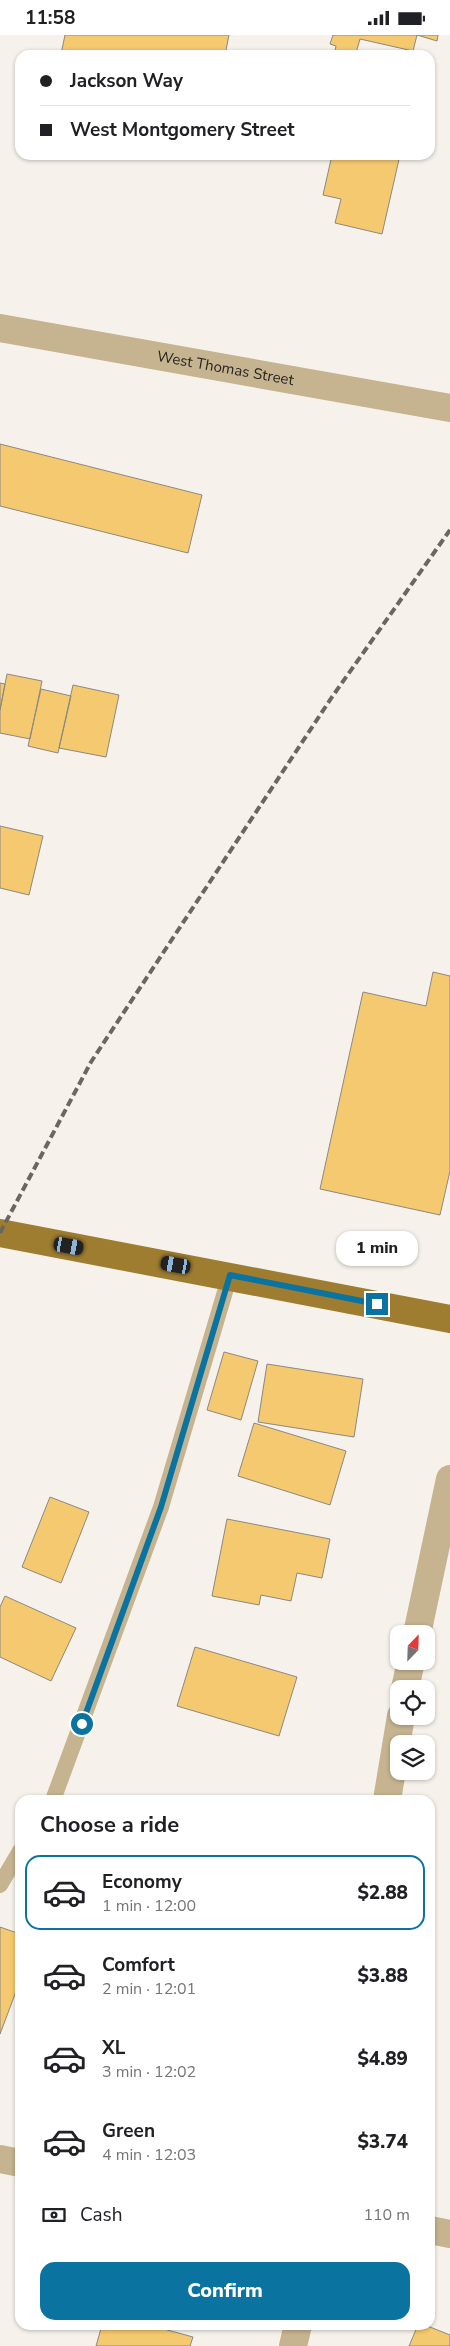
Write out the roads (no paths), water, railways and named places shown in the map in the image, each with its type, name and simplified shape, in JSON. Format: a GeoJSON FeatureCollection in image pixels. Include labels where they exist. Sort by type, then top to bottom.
{"type":"FeatureCollection","features":[{"type":"Feature","properties":{"kind":"main road"},"geometry":{"type":"LineString","coordinates":[[0,1233],[230,1275],[450,1319]]}},
{"type":"Feature","properties":{"kind":"street","name":"West Thomas Street"},"geometry":{"type":"LineString","coordinates":[[0,328],[450,407]]}},
{"type":"Feature","properties":{"kind":"street"},"geometry":{"type":"LineString","coordinates":[[419,1625],[450,1479]]}},
{"type":"Feature","properties":{"kind":"street"},"geometry":{"type":"LineString","coordinates":[[388,1795],[400,1725]]}},
{"type":"Feature","properties":{"kind":"street"},"geometry":{"type":"LineString","coordinates":[[0,2159],[15,2162]]}},
{"type":"Feature","properties":{"kind":"street"},"geometry":{"type":"LineString","coordinates":[[435,2231],[450,2234]]}},
{"type":"Feature","properties":{"kind":"street"},"geometry":{"type":"LineString","coordinates":[[293,2346],[297,2330]]}},
{"type":"Feature","properties":{"kind":"lane"},"geometry":{"type":"LineString","coordinates":[[55,1795],[161,1507],[230,1275]]}},
{"type":"Feature","properties":{"kind":"lane"},"geometry":{"type":"LineString","coordinates":[[0,1885],[15,1860]]}},
{"type":"Feature","properties":{"kind":"railway"},"geometry":{"type":"LineString","coordinates":[[0,1233],[91,1062],[332,697],[450,530]]}}]}
